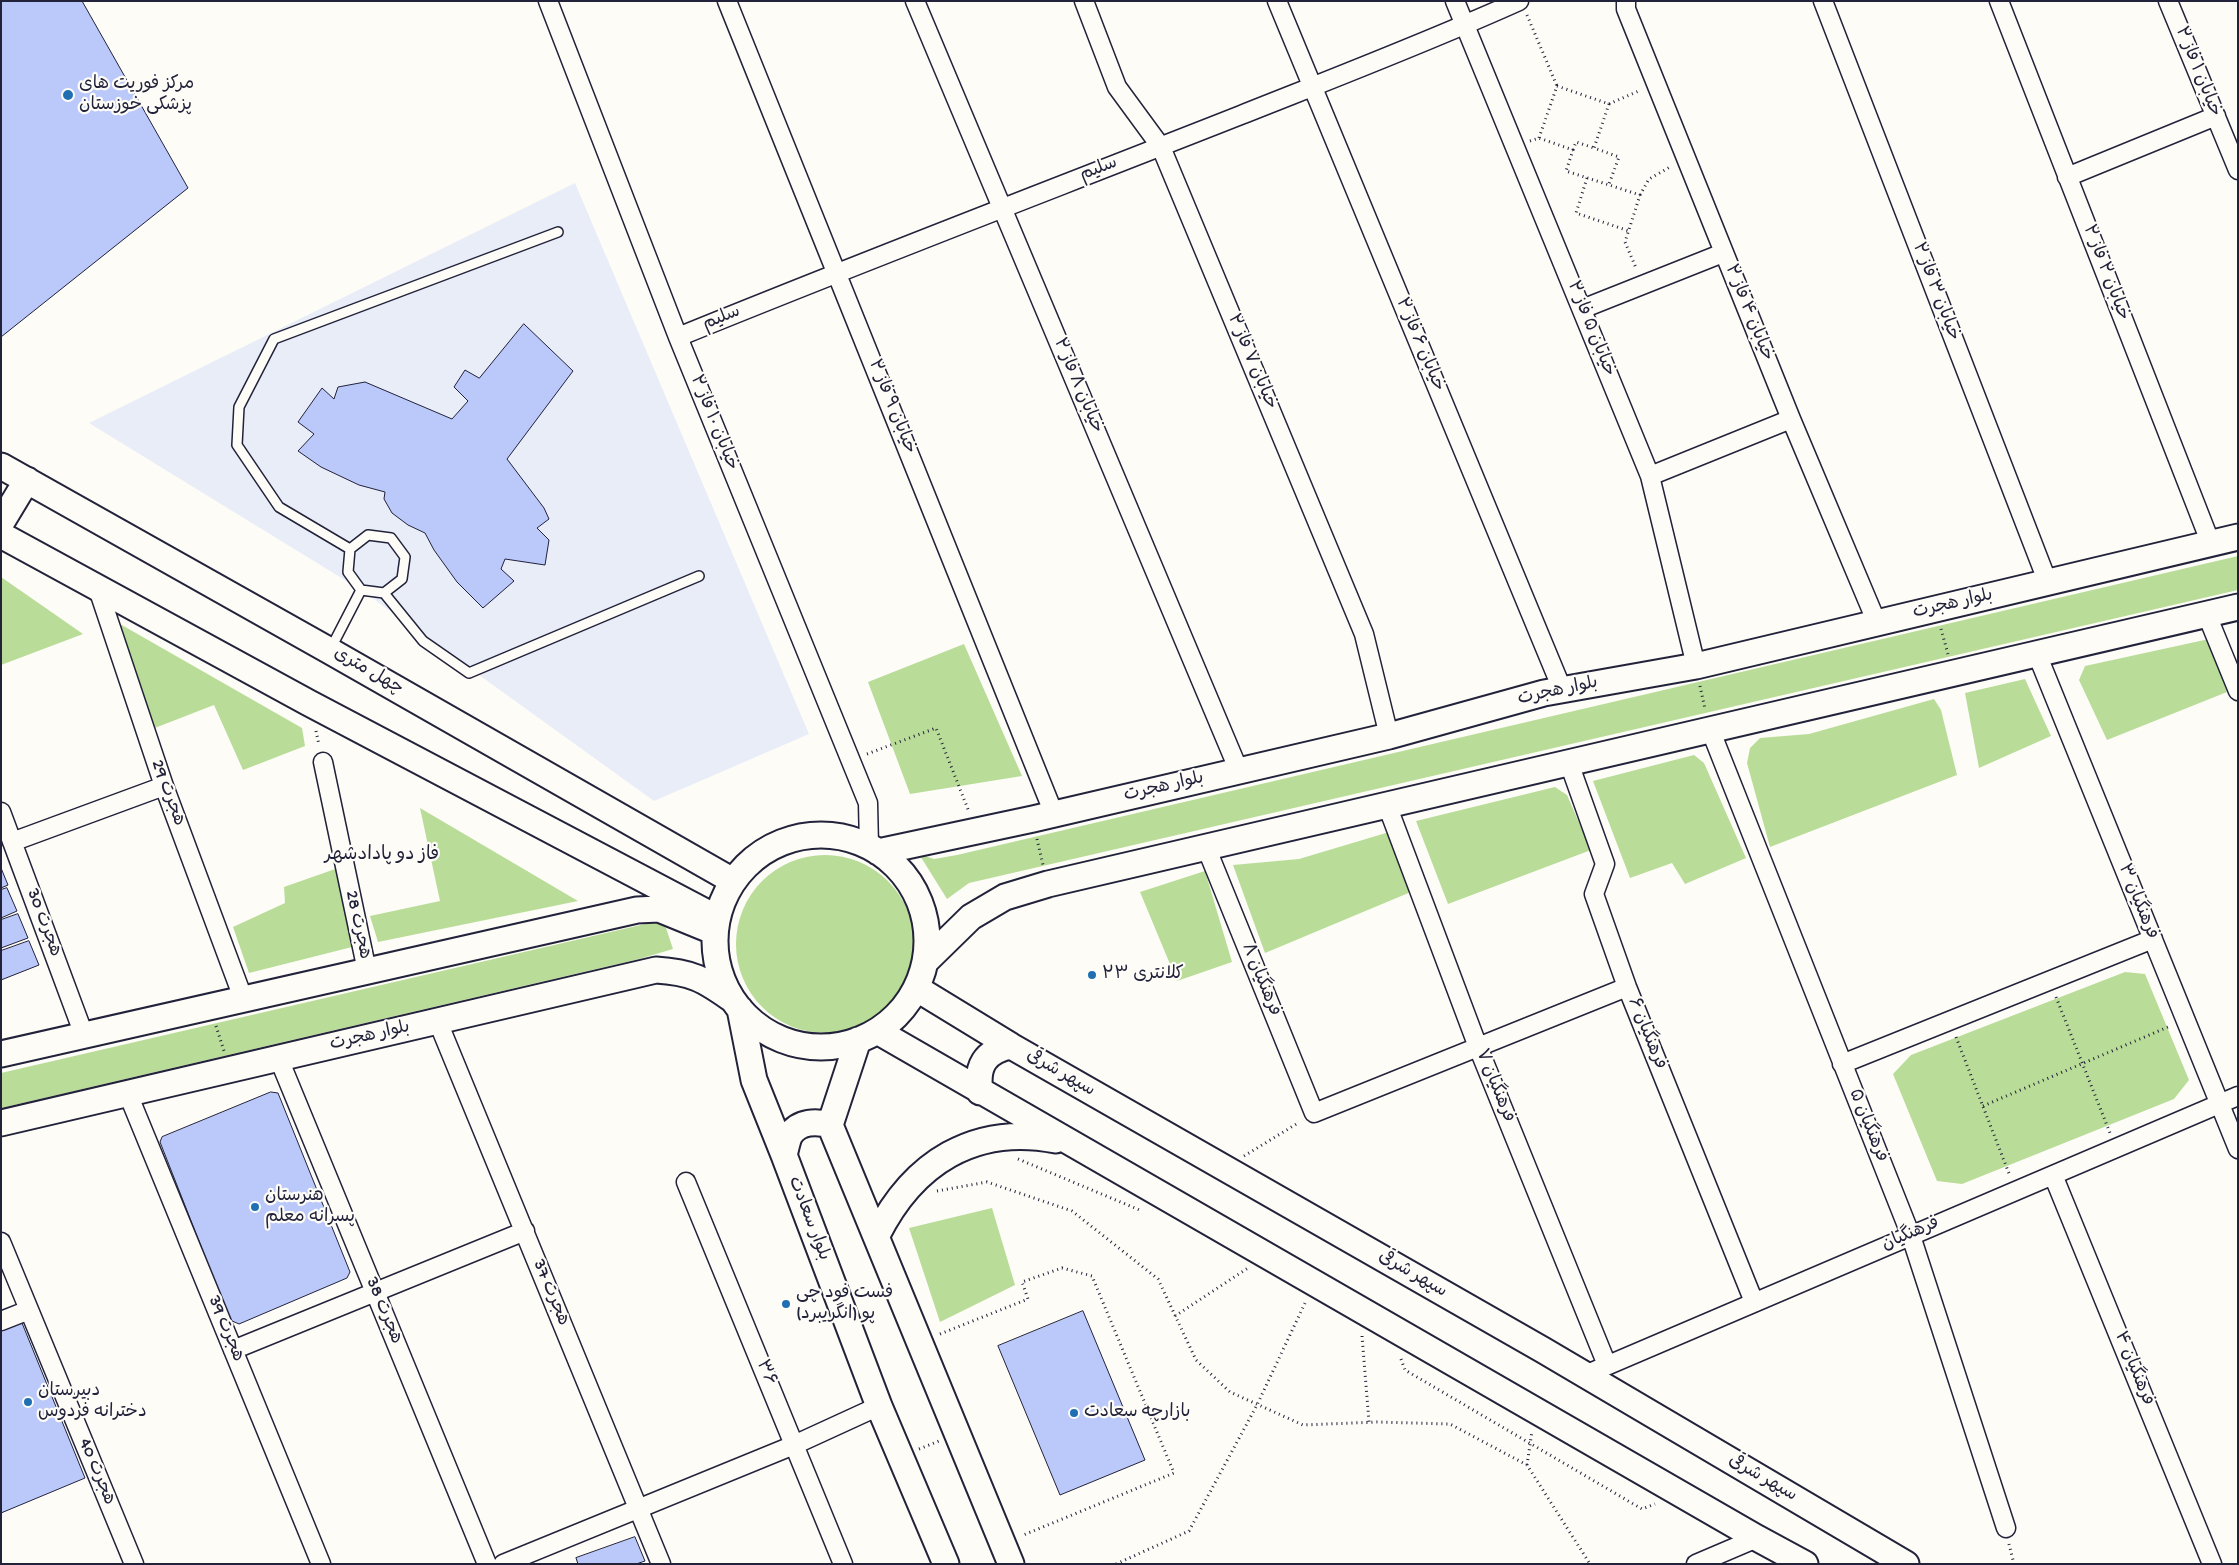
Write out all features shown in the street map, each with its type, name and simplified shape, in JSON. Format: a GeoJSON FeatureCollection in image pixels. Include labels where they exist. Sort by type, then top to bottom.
{"type":"FeatureCollection","features":[{"type":"Feature","properties":{"kind":"main road","name":"چهل متری"},"geometry":{"type":"LineString","coordinates":[[1,466],[733,881]]}},
{"type":"Feature","properties":{"kind":"main road"},"geometry":{"type":"LineString","coordinates":[[1,523],[27,480]]}},
{"type":"Feature","properties":{"kind":"main road"},"geometry":{"type":"LineString","coordinates":[[1,535],[716,925]]}},
{"type":"Feature","properties":{"kind":"main road","name":"بلوار هجرت"},"geometry":{"type":"LineString","coordinates":[[874,849],[976,831],[1043,816],[1390,736],[1562,689],[1696,666],[2238,537]]}},
{"type":"Feature","properties":{"kind":"main road"},"geometry":{"type":"LineString","coordinates":[[925,962],[971,917],[1005,897],[1048,884],[2238,608]]}},
{"type":"Feature","properties":{"kind":"main road"},"geometry":{"type":"LineString","coordinates":[[809,835],[840,836],[874,849],[898,868],[913,888],[920,904],[927,937],[925,962],[916,988],[899,1013],[867,1036],[833,1046],[807,1046],[790,1042],[759,1027],[736,1005],[724,984],[718,967],[716,925],[733,881],[753,859],[780,843],[809,835]]}},
{"type":"Feature","properties":{"kind":"main road"},"geometry":{"type":"LineString","coordinates":[[1,1054],[637,910],[659,909],[716,925]]}},
{"type":"Feature","properties":{"kind":"main road","name":"بلوار هجرت"},"geometry":{"type":"LineString","coordinates":[[1,1123],[656,970],[682,972],[707,981],[736,1005]]}},
{"type":"Feature","properties":{"kind":"main road","name":"سپهر شرقی"},"geometry":{"type":"LineString","coordinates":[[916,988],[1011,1046],[1224,1168],[1596,1370],[1906,1564]]}},
{"type":"Feature","properties":{"kind":"main road","name":"بلوار سعادت"},"geometry":{"type":"LineString","coordinates":[[736,1005],[754,1080],[879,1406],[946,1564]]}},
{"type":"Feature","properties":{"kind":"main road"},"geometry":{"type":"LineString","coordinates":[[867,1036],[980,1092],[1805,1564]]}},
{"type":"Feature","properties":{"kind":"main road"},"geometry":{"type":"LineString","coordinates":[[867,1036],[830,1125],[877,1235],[1011,1564]]}},
{"type":"Feature","properties":{"kind":"main road"},"geometry":{"type":"LineString","coordinates":[[980,1092],[978,1079],[980,1066],[998,1048],[1011,1046]]}},
{"type":"Feature","properties":{"kind":"main road"},"geometry":{"type":"LineString","coordinates":[[784,1155],[791,1134],[804,1124],[817,1121],[830,1125]]}},
{"type":"Feature","properties":{"kind":"main road"},"geometry":{"type":"LineString","coordinates":[[877,1235],[889,1212],[904,1191],[921,1173],[942,1158],[981,1142],[1015,1136],[1040,1137],[1066,1142]]}},
{"type":"Feature","properties":{"kind":"street","name":"خیابان ۱۰ فاز ۲"},"geometry":{"type":"LineString","coordinates":[[548,1],[678,337],[868,803],[874,849]]}},
{"type":"Feature","properties":{"kind":"street","name":"خیابان ۹ فاز ۲"},"geometry":{"type":"LineString","coordinates":[[727,1],[837,272],[1043,816]]}},
{"type":"Feature","properties":{"kind":"street","name":"خیابان ۸ فاز ۲"},"geometry":{"type":"LineString","coordinates":[[915,1],[1239,771]]}},
{"type":"Feature","properties":{"kind":"street","name":"خیابان ۷ فاز ۲"},"geometry":{"type":"LineString","coordinates":[[1084,1],[1117,87],[1160,147],[1364,634],[1390,736]]}},
{"type":"Feature","properties":{"kind":"street","name":"خیابان ۶ فاز ۲"},"geometry":{"type":"LineString","coordinates":[[1277,1],[1562,689]]}},
{"type":"Feature","properties":{"kind":"street","name":"خیابان ۵ فاز ۲"},"geometry":{"type":"LineString","coordinates":[[1454,1],[1650,476],[1696,666]]}},
{"type":"Feature","properties":{"kind":"street","name":"خیابان ۴ فاز ۲"},"geometry":{"type":"LineString","coordinates":[[1626,1],[1626,9],[1723,253],[1877,623]]}},
{"type":"Feature","properties":{"kind":"street","name":"خیابان ۳ فاز ۲"},"geometry":{"type":"LineString","coordinates":[[1822,1],[2048,583]]}},
{"type":"Feature","properties":{"kind":"street","name":"خیابان ۲ فاز ۲"},"geometry":{"type":"LineString","coordinates":[[1999,1],[2210,544]]}},
{"type":"Feature","properties":{"kind":"street","name":"خیابان ۱ فاز ۲"},"geometry":{"type":"LineString","coordinates":[[2168,1],[2238,170]]}},
{"type":"Feature","properties":{"kind":"street","name":"سلیم"},"geometry":{"type":"LineString","coordinates":[[678,337],[837,272],[1160,147],[1464,26],[1522,6]]}},
{"type":"Feature","properties":{"kind":"street"},"geometry":{"type":"LineString","coordinates":[[2067,177],[2216,116]]}},
{"type":"Feature","properties":{"kind":"street"},"geometry":{"type":"LineString","coordinates":[[1582,309],[1723,253]]}},
{"type":"Feature","properties":{"kind":"street"},"geometry":{"type":"LineString","coordinates":[[1650,476],[1791,419]]}},
{"type":"Feature","properties":{"kind":"street","name":"هجرت 29"},"geometry":{"type":"LineString","coordinates":[[96,586],[164,786],[243,998]]}},
{"type":"Feature","properties":{"kind":"street"},"geometry":{"type":"LineString","coordinates":[[2207,615],[2238,691]]}},
{"type":"Feature","properties":{"kind":"street","name":"فرهنگیان ۳"},"geometry":{"type":"LineString","coordinates":[[2037,654],[2238,1149]]}},
{"type":"Feature","properties":{"kind":"street","name":"فرهنگیان ۵"},"geometry":{"type":"LineString","coordinates":[[1710,729],[1911,1236],[2006,1528]]}},
{"type":"Feature","properties":{"kind":"street","name":"هجرت 28"},"geometry":{"type":"LineString","coordinates":[[323,762],[367,971]]}},
{"type":"Feature","properties":{"kind":"street","name":"فرهنگیان ۶"},"geometry":{"type":"LineString","coordinates":[[1569,763],[1605,864],[1594,894],[1627,987],[1754,1302]]}},
{"type":"Feature","properties":{"kind":"street"},"geometry":{"type":"LineString","coordinates":[[12,842],[164,786]]}},
{"type":"Feature","properties":{"kind":"street","name":"فرهنگیان ۷"},"geometry":{"type":"LineString","coordinates":[[1387,805],[1596,1370]]}},
{"type":"Feature","properties":{"kind":"street","name":"هجرت 30"},"geometry":{"type":"LineString","coordinates":[[1,812],[84,1035]]}},
{"type":"Feature","properties":{"kind":"street","name":"فرهنگیان ۸"},"geometry":{"type":"LineString","coordinates":[[1206,847],[1314,1113]]}},
{"type":"Feature","properties":{"kind":"street"},"geometry":{"type":"LineString","coordinates":[[1842,1064],[2153,939]]}},
{"type":"Feature","properties":{"kind":"street"},"geometry":{"type":"LineString","coordinates":[[1314,1113],[1627,987]]}},
{"type":"Feature","properties":{"kind":"street","name":"هجرت 37"},"geometry":{"type":"LineString","coordinates":[[438,1022],[661,1564]]}},
{"type":"Feature","properties":{"kind":"street","name":"هجرت 38"},"geometry":{"type":"LineString","coordinates":[[279,1058],[487,1564]]}},
{"type":"Feature","properties":{"kind":"street","name":"هجرت 39"},"geometry":{"type":"LineString","coordinates":[[128,1094],[321,1564]]}},
{"type":"Feature","properties":{"kind":"street","name":"فرهنگیان"},"geometry":{"type":"LineString","coordinates":[[1596,1370],[2238,1096]]}},
{"type":"Feature","properties":{"kind":"street","name":"فرهنگیان ۴"},"geometry":{"type":"LineString","coordinates":[[2053,1175],[2212,1564]]}},
{"type":"Feature","properties":{"kind":"street","name":"۳۶"},"geometry":{"type":"LineString","coordinates":[[686,1182],[843,1564]]}},
{"type":"Feature","properties":{"kind":"street"},"geometry":{"type":"LineString","coordinates":[[234,1350],[524,1231]]}},
{"type":"Feature","properties":{"kind":"street","name":"هجرت 40"},"geometry":{"type":"LineString","coordinates":[[1,1242],[134,1564]]}},
{"type":"Feature","properties":{"kind":"street"},"geometry":{"type":"LineString","coordinates":[[1,1321],[29,1310]]}},
{"type":"Feature","properties":{"kind":"street"},"geometry":{"type":"LineString","coordinates":[[503,1564],[794,1445],[879,1406]]}},
{"type":"Feature","properties":{"kind":"street"},"geometry":{"type":"LineString","coordinates":[[1696,1564],[1757,1538]]}},
{"type":"Feature","properties":{"kind":"lane"},"geometry":{"type":"LineString","coordinates":[[350,549],[278,507],[236,445],[239,407],[274,339],[558,232]]}},
{"type":"Feature","properties":{"kind":"lane"},"geometry":{"type":"LineString","coordinates":[[384,593],[402,579],[405,557],[391,538],[368,535],[350,549],[348,572],[361,590],[384,593],[423,641],[469,673],[699,576]]}},
{"type":"Feature","properties":{"kind":"lane"},"geometry":{"type":"LineString","coordinates":[[330,651],[361,590]]}},
{"type":"Feature","properties":{"kind":"path"},"geometry":{"type":"LineString","coordinates":[[1522,6],[1557,86],[1539,138]]}},
{"type":"Feature","properties":{"kind":"path"},"geometry":{"type":"LineString","coordinates":[[1557,86],[1609,104],[1656,84]]}},
{"type":"Feature","properties":{"kind":"path"},"geometry":{"type":"LineString","coordinates":[[1594,148],[1609,104]]}},
{"type":"Feature","properties":{"kind":"path"},"geometry":{"type":"LineString","coordinates":[[1515,147],[1539,138],[1573,150]]}},
{"type":"Feature","properties":{"kind":"path"},"geometry":{"type":"LineString","coordinates":[[1609,185],[1619,157],[1576,142],[1566,171],[1587,178],[1640,195]]}},
{"type":"Feature","properties":{"kind":"path"},"geometry":{"type":"LineString","coordinates":[[1643,285],[1626,242],[1640,195],[1649,179],[1686,159]]}},
{"type":"Feature","properties":{"kind":"path"},"geometry":{"type":"LineString","coordinates":[[1587,178],[1576,213],[1629,231]]}},
{"type":"Feature","properties":{"kind":"path"},"geometry":{"type":"LineString","coordinates":[[1936,609],[1954,673]]}},
{"type":"Feature","properties":{"kind":"path"},"geometry":{"type":"LineString","coordinates":[[1696,666],[1710,729]]}},
{"type":"Feature","properties":{"kind":"path"},"geometry":{"type":"LineString","coordinates":[[850,760],[936,728],[976,831]]}},
{"type":"Feature","properties":{"kind":"path"},"geometry":{"type":"LineString","coordinates":[[1043,816],[1048,884]]}},
{"type":"Feature","properties":{"kind":"path"},"geometry":{"type":"LineString","coordinates":[[2049,981],[2116,1148]]}},
{"type":"Feature","properties":{"kind":"path"},"geometry":{"type":"LineString","coordinates":[[210,1006],[230,1070]]}},
{"type":"Feature","properties":{"kind":"path"},"geometry":{"type":"LineString","coordinates":[[1983,1106],[2185,1020]]}},
{"type":"Feature","properties":{"kind":"path"},"geometry":{"type":"LineString","coordinates":[[1949,1021],[2016,1190]]}},
{"type":"Feature","properties":{"kind":"path"},"geometry":{"type":"LineString","coordinates":[[1224,1168],[1314,1113]]}},
{"type":"Feature","properties":{"kind":"path"},"geometry":{"type":"LineString","coordinates":[[1015,1158],[1148,1214]]}},
{"type":"Feature","properties":{"kind":"path"},"geometry":{"type":"LineString","coordinates":[[933,1191],[987,1182],[1072,1211],[1158,1279],[1196,1360],[1230,1392],[1303,1425],[1369,1422],[1450,1424],[1527,1465],[1590,1564]]}},
{"type":"Feature","properties":{"kind":"path"},"geometry":{"type":"LineString","coordinates":[[1176,1316],[1251,1266],[1243,1261]]}},
{"type":"Feature","properties":{"kind":"path"},"geometry":{"type":"LineString","coordinates":[[936,1335],[1028,1299],[1022,1282],[1062,1268],[1092,1276],[1174,1473],[1018,1537]]}},
{"type":"Feature","properties":{"kind":"path"},"geometry":{"type":"LineString","coordinates":[[1116,1564],[1189,1531],[1257,1404],[1315,1284]]}},
{"type":"Feature","properties":{"kind":"path"},"geometry":{"type":"LineString","coordinates":[[1369,1422],[1362,1331],[1370,1336]]}},
{"type":"Feature","properties":{"kind":"path"},"geometry":{"type":"LineString","coordinates":[[1400,1354],[1404,1370],[1528,1443],[1642,1509],[1657,1503]]}},
{"type":"Feature","properties":{"kind":"path"},"geometry":{"type":"LineString","coordinates":[[1527,1465],[1528,1443],[1537,1412]]}},
{"type":"Feature","properties":{"kind":"path"},"geometry":{"type":"LineString","coordinates":[[901,1458],[958,1432]]}},
{"type":"Feature","properties":{"kind":"shaded area"},"geometry":{"type":"Polygon","coordinates":[[[575,183],[809,734],[654,801],[361,590],[89,423],[575,183]]]}},
{"type":"Feature","properties":{"kind":"green space"},"geometry":{"type":"Polygon","coordinates":[[[2238,556],[2238,590],[969,883],[947,899],[919,854],[934,859],[957,855],[2238,556]]]}},
{"type":"Feature","properties":{"kind":"green space"},"geometry":{"type":"Polygon","coordinates":[[[1,577],[83,634],[1,665],[1,577]]]}},
{"type":"Feature","properties":{"kind":"green space"},"geometry":{"type":"Polygon","coordinates":[[[99,612],[302,728],[305,746],[243,770],[214,705],[147,731],[99,612]]]}},
{"type":"Feature","properties":{"kind":"green space"},"geometry":{"type":"Polygon","coordinates":[[[2209,639],[2227,692],[2107,740],[2079,680],[2085,666],[2209,639]]]}},
{"type":"Feature","properties":{"kind":"green space"},"geometry":{"type":"Polygon","coordinates":[[[964,644],[1022,776],[910,794],[868,682],[964,644]]]}},
{"type":"Feature","properties":{"kind":"green space"},"geometry":{"type":"Polygon","coordinates":[[[2025,679],[2051,736],[1979,768],[1965,693],[2025,679]]]}},
{"type":"Feature","properties":{"kind":"green space"},"geometry":{"type":"Polygon","coordinates":[[[1934,699],[1941,710],[1957,775],[1770,847],[1747,763],[1750,748],[1760,738],[1809,734],[1934,699]]]}},
{"type":"Feature","properties":{"kind":"green space"},"geometry":{"type":"Polygon","coordinates":[[[1694,755],[1704,763],[1746,858],[1685,884],[1672,863],[1630,878],[1593,781],[1694,755]]]}},
{"type":"Feature","properties":{"kind":"green space"},"geometry":{"type":"Polygon","coordinates":[[[1555,787],[1567,795],[1591,850],[1448,904],[1416,821],[1555,787]]]}},
{"type":"Feature","properties":{"kind":"green space"},"geometry":{"type":"Polygon","coordinates":[[[420,808],[578,901],[378,942],[370,916],[440,901],[420,808]]]}},
{"type":"Feature","properties":{"kind":"green space"},"geometry":{"type":"Polygon","coordinates":[[[1396,830],[1418,889],[1265,953],[1233,865],[1299,859],[1396,830]]]}},
{"type":"Feature","properties":{"kind":"green space"},"geometry":{"type":"Polygon","coordinates":[[[816,855],[834,855],[867,865],[882,875],[894,887],[904,902],[910,918],[914,944],[910,970],[904,986],[894,1001],[882,1013],[867,1023],[851,1029],[834,1033],[816,1033],[783,1023],[768,1013],[756,1001],[746,986],[740,970],[736,953],[736,935],[746,902],[756,887],[768,875],[783,865],[799,859],[816,855]]]}},
{"type":"Feature","properties":{"kind":"green space"},"geometry":{"type":"Polygon","coordinates":[[[338,868],[356,946],[249,973],[233,927],[285,903],[284,887],[338,868]]]}},
{"type":"Feature","properties":{"kind":"green space"},"geometry":{"type":"Polygon","coordinates":[[[1205,871],[1232,962],[1177,981],[1140,892],[1205,871]]]}},
{"type":"Feature","properties":{"kind":"green space"},"geometry":{"type":"Polygon","coordinates":[[[658,921],[666,928],[673,949],[639,959],[1,1108],[1,1073],[658,921]]]}},
{"type":"Feature","properties":{"kind":"green space"},"geometry":{"type":"Polygon","coordinates":[[[2125,972],[2145,974],[2189,1080],[2174,1099],[1962,1184],[1937,1181],[1893,1074],[1911,1055],[2125,972]]]}},
{"type":"Feature","properties":{"kind":"green space"},"geometry":{"type":"Polygon","coordinates":[[[992,1208],[1015,1285],[940,1322],[909,1228],[992,1208]]]}},
{"type":"Feature","properties":{"kind":"building","name":"مرکز فوریت های پزشکی خوزستان"},"geometry":{"type":"Polygon","coordinates":[[[1,1],[82,1],[188,188],[1,337],[1,1]]]}},
{"type":"Feature","properties":{"kind":"building"},"geometry":{"type":"Polygon","coordinates":[[[524,324],[573,371],[507,459],[544,508],[549,519],[537,528],[549,540],[545,565],[505,559],[501,569],[514,581],[483,608],[457,582],[434,550],[425,533],[408,525],[392,513],[384,499],[385,492],[359,485],[321,467],[298,451],[314,434],[298,422],[322,388],[334,399],[338,387],[365,382],[452,419],[468,401],[454,387],[465,370],[479,378],[524,324]]]}},
{"type":"Feature","properties":{"kind":"building"},"geometry":{"type":"Polygon","coordinates":[[[1,868],[8,885],[1,888],[1,868]]]}},
{"type":"Feature","properties":{"kind":"building"},"geometry":{"type":"Polygon","coordinates":[[[7,888],[17,911],[1,918],[1,890],[7,888]]]}},
{"type":"Feature","properties":{"kind":"building"},"geometry":{"type":"Polygon","coordinates":[[[18,914],[28,938],[1,948],[1,920],[18,914]]]}},
{"type":"Feature","properties":{"kind":"building"},"geometry":{"type":"Polygon","coordinates":[[[29,941],[39,965],[1,980],[1,951],[29,941]]]}},
{"type":"Feature","properties":{"kind":"building","name":"هنرستان پسرانه معلم"},"geometry":{"type":"Polygon","coordinates":[[[271,1092],[278,1093],[350,1272],[347,1278],[239,1324],[230,1320],[160,1142],[162,1137],[271,1092]]]}},
{"type":"Feature","properties":{"kind":"building"},"geometry":{"type":"Polygon","coordinates":[[[1083,1311],[1145,1460],[1060,1495],[998,1346],[1083,1311]]]}},
{"type":"Feature","properties":{"kind":"building","name":"دبیرستان دخترانه فردوس"},"geometry":{"type":"Polygon","coordinates":[[[14,1321],[22,1323],[85,1478],[1,1513],[1,1326],[14,1321]]]}},
{"type":"Feature","properties":{"kind":"building"},"geometry":{"type":"Polygon","coordinates":[[[635,1537],[645,1561],[636,1564],[578,1564],[576,1558],[635,1537]]]}},
{"type":"Feature","properties":{"kind":"place","name":"مرکز فوریت های پزشکی خوزستان"},"geometry":{"type":"Point","coordinates":[68,95]}},
{"type":"Feature","properties":{"kind":"place","name":"کلانتری ۲۳"},"geometry":{"type":"Point","coordinates":[1092,975]}},
{"type":"Feature","properties":{"kind":"place","name":"هنرستان پسرانه معلم"},"geometry":{"type":"Point","coordinates":[255,1207]}},
{"type":"Feature","properties":{"kind":"place","name":"فست فود چی پو (انگریبرد)"},"geometry":{"type":"Point","coordinates":[786,1304]}},
{"type":"Feature","properties":{"kind":"place","name":"دبیرستان دخترانه فردوس"},"geometry":{"type":"Point","coordinates":[28,1402]}},
{"type":"Feature","properties":{"kind":"place","name":"بازارچه سعادت"},"geometry":{"type":"Point","coordinates":[1074,1413]}},
{"type":"Feature","properties":{"kind":"district","name":"فاز دو پادادشهر"},"geometry":{"type":"Point","coordinates":[382,856]}}]}
